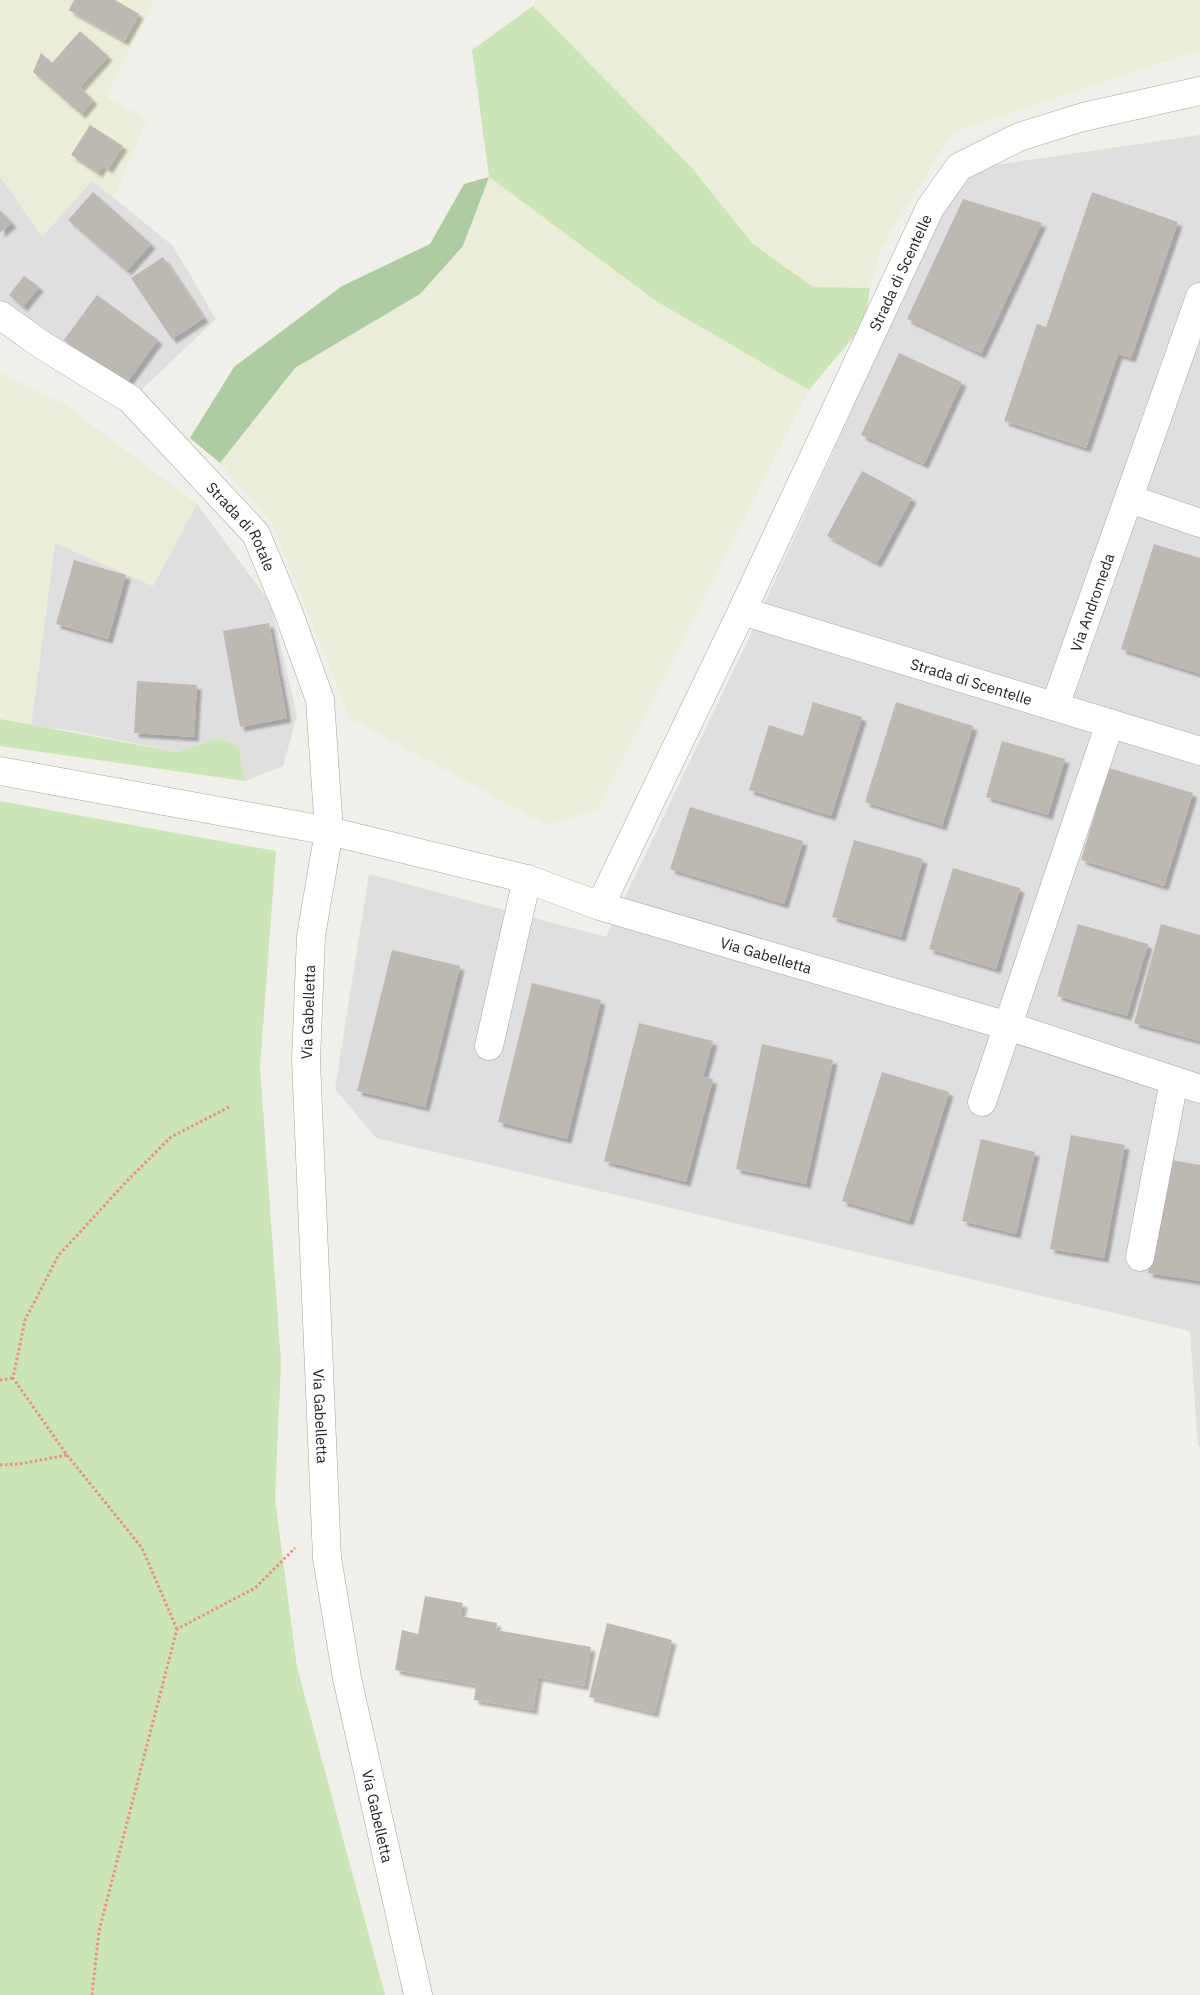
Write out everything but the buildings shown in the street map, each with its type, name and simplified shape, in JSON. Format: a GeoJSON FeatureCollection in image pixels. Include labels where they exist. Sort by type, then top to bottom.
{"type":"FeatureCollection","features":[{"type":"Feature","properties":{"kind":"street","name":"Strada di Scentelle"},"geometry":{"type":"LineString","coordinates":[[600,906],[742,611],[930,208],[959,167],[1019,137],[1083,117],[1200,91]]}},
{"type":"Feature","properties":{"kind":"street","name":"Via Andromeda"},"geometry":{"type":"LineString","coordinates":[[1056,706],[1200,297]]}},
{"type":"Feature","properties":{"kind":"street","name":"Strada di Rotale"},"geometry":{"type":"LineString","coordinates":[[0,315],[42,345],[130,399],[256,534],[288,611],[320,700],[329,831]]}},
{"type":"Feature","properties":{"kind":"street"},"geometry":{"type":"LineString","coordinates":[[1130,499],[1200,523]]}},
{"type":"Feature","properties":{"kind":"street","name":"Strada di Scentelle"},"geometry":{"type":"LineString","coordinates":[[742,611],[1200,751]]}},
{"type":"Feature","properties":{"kind":"street"},"geometry":{"type":"LineString","coordinates":[[982,1102],[1110,723]]}},
{"type":"Feature","properties":{"kind":"street","name":"Via Gabelletta"},"geometry":{"type":"LineString","coordinates":[[0,771],[329,831],[527,880],[600,906],[1008,1026],[1200,1089]]}},
{"type":"Feature","properties":{"kind":"street","name":"Via Gabelletta"},"geometry":{"type":"LineString","coordinates":[[329,831],[311,936],[306,1060],[327,1558],[347,1678],[418,1995]]}},
{"type":"Feature","properties":{"kind":"street"},"geometry":{"type":"LineString","coordinates":[[489,1046],[527,880]]}},
{"type":"Feature","properties":{"kind":"street"},"geometry":{"type":"LineString","coordinates":[[1140,1257],[1174,1081]]}},
{"type":"Feature","properties":{"kind":"path"},"geometry":{"type":"LineString","coordinates":[[92,1995],[99,1931],[178,1629],[142,1548],[67,1455],[13,1378],[25,1320],[58,1256],[126,1182],[171,1137],[231,1106]]}},
{"type":"Feature","properties":{"kind":"path"},"geometry":{"type":"LineString","coordinates":[[0,1380],[13,1378]]}},
{"type":"Feature","properties":{"kind":"path"},"geometry":{"type":"LineString","coordinates":[[0,1465],[19,1464],[67,1455]]}},
{"type":"Feature","properties":{"kind":"path"},"geometry":{"type":"LineString","coordinates":[[178,1629],[255,1588],[325,1517]]}},
{"type":"Feature","properties":{"kind":"shaded area"},"geometry":{"type":"Polygon","coordinates":[[[1200,135],[1200,1447],[1198,1446],[1190,1331],[376,1138],[335,1089],[369,874],[606,937],[748,640],[938,219],[976,168],[1200,135]]]}},
{"type":"Feature","properties":{"kind":"shaded area"},"geometry":{"type":"Polygon","coordinates":[[[0,176],[42,237],[92,180],[173,246],[216,319],[136,395],[0,304],[0,176]]]}},
{"type":"Feature","properties":{"kind":"shaded area"},"geometry":{"type":"Polygon","coordinates":[[[197,504],[271,604],[297,716],[283,766],[245,781],[239,746],[219,738],[177,752],[75,731],[31,726],[55,542],[153,586],[197,504]]]}},
{"type":"Feature","properties":{"kind":"green space"},"geometry":{"type":"Polygon","coordinates":[[[0,0],[147,0],[153,3],[106,97],[147,119],[114,198],[92,181],[42,237],[0,176],[0,0]]]}},
{"type":"Feature","properties":{"kind":"green space"},"geometry":{"type":"Polygon","coordinates":[[[535,0],[1200,0],[1200,50],[953,132],[881,248],[870,288],[813,287],[752,243],[691,167],[533,6],[535,0]]]}},
{"type":"Feature","properties":{"kind":"green space"},"geometry":{"type":"Polygon","coordinates":[[[533,6],[691,167],[752,243],[813,287],[870,288],[865,323],[809,390],[656,301],[489,177],[472,50],[533,6]]]}},
{"type":"Feature","properties":{"kind":"green space"},"geometry":{"type":"Polygon","coordinates":[[[489,177],[656,301],[809,390],[598,809],[547,825],[350,718],[272,523],[220,463],[295,368],[420,294],[463,246],[489,177]]]}},
{"type":"Feature","properties":{"kind":"green space"},"geometry":{"type":"Polygon","coordinates":[[[489,177],[463,246],[420,294],[295,368],[220,463],[190,438],[234,367],[342,286],[430,244],[464,184],[489,177]]]}},
{"type":"Feature","properties":{"kind":"green space"},"geometry":{"type":"Polygon","coordinates":[[[0,373],[64,404],[197,504],[153,586],[55,543],[31,726],[0,719],[0,373]]]}},
{"type":"Feature","properties":{"kind":"green space"},"geometry":{"type":"Polygon","coordinates":[[[0,719],[177,752],[219,738],[239,746],[245,781],[0,746],[0,719]]]}},
{"type":"Feature","properties":{"kind":"green space"},"geometry":{"type":"Polygon","coordinates":[[[0,801],[276,851],[260,1067],[281,1362],[275,1499],[297,1667],[385,1995],[0,1995],[0,801]]]}}]}
